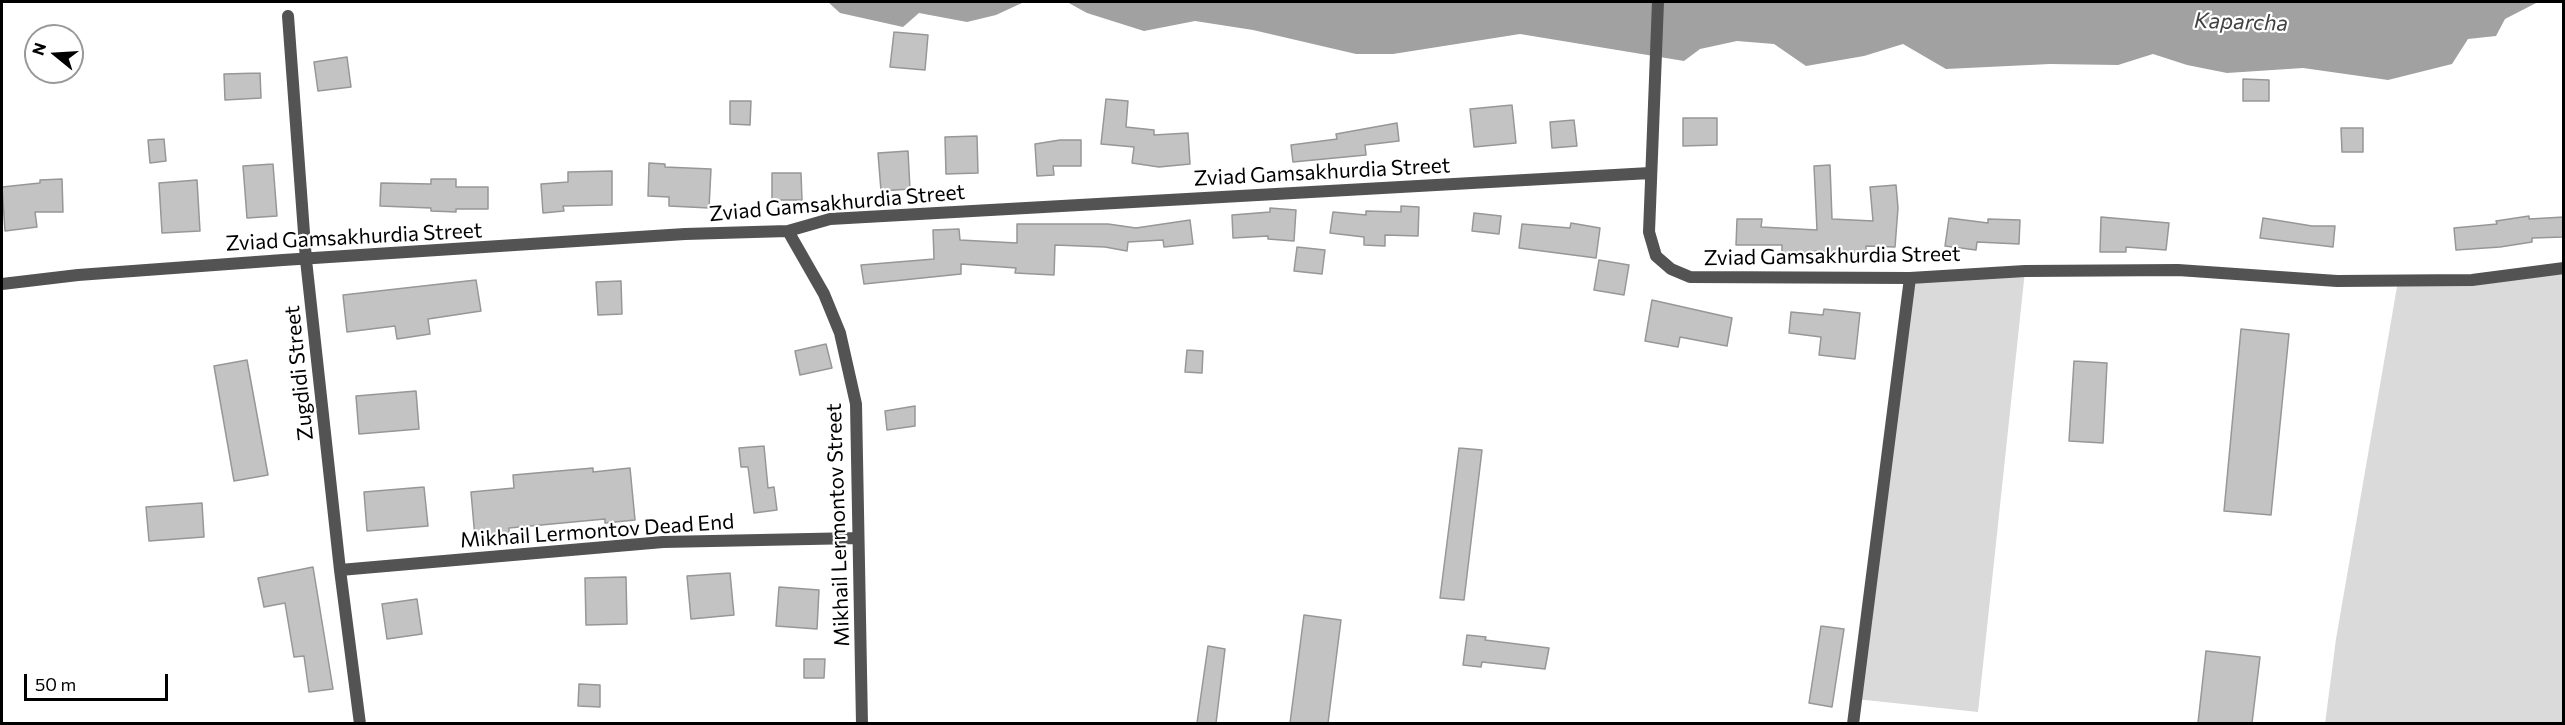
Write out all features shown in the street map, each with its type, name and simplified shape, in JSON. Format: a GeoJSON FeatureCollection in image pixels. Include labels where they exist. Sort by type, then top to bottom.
{"type":"FeatureCollection","features":[{"type":"Feature","properties":{"kind":"street"},"geometry":{"type":"LineString","coordinates":[[1650,173],[1658,2]]}},
{"type":"Feature","properties":{"kind":"street","name":"Zugdidi Street"},"geometry":{"type":"LineString","coordinates":[[288,16],[306,260],[340,570],[360,723]]}},
{"type":"Feature","properties":{"kind":"street","name":"Zviad Gamsakhurdia Street"},"geometry":{"type":"LineString","coordinates":[[2,284],[78,275],[685,234],[788,231],[830,219],[1650,173],[1649,232],[1656,256],[1671,269],[1690,277],[1910,278],[2025,271],[2178,270],[2337,281],[2472,280],[2564,268]]}},
{"type":"Feature","properties":{"kind":"street","name":"Mikhail Lermontov Street"},"geometry":{"type":"LineString","coordinates":[[788,231],[824,294],[840,333],[856,404],[862,723]]}},
{"type":"Feature","properties":{"kind":"street"},"geometry":{"type":"LineString","coordinates":[[1853,723],[1910,278]]}},
{"type":"Feature","properties":{"kind":"street","name":"Mikhail Lermontov Dead End"},"geometry":{"type":"LineString","coordinates":[[340,570],[663,542],[858,538]]}},
{"type":"Feature","properties":{"kind":"shaded area"},"geometry":{"type":"Polygon","coordinates":[[[2563,268],[2563,723],[2325,724],[2336,639],[2398,281],[2563,268]]]}},
{"type":"Feature","properties":{"kind":"shaded area"},"geometry":{"type":"Polygon","coordinates":[[[2025,271],[1978,712],[1856,699],[1910,278],[2025,271]]]}},
{"type":"Feature","properties":{"kind":"water"},"geometry":{"type":"Polygon","coordinates":[[[828,2],[1024,2],[996,15],[967,22],[919,13],[903,27],[840,13],[828,2]]]}},
{"type":"Feature","properties":{"kind":"water","name":"Kaparcha"},"geometry":{"type":"Polygon","coordinates":[[[1067,2],[2538,2],[2505,19],[2496,36],[2468,39],[2452,64],[2388,80],[2303,68],[2227,73],[2187,65],[2153,54],[2118,65],[2050,64],[1946,69],[1903,44],[1864,56],[1806,66],[1774,44],[1737,41],[1700,49],[1684,61],[1520,34],[1393,54],[1356,54],[1253,30],[1195,21],[1144,31],[1087,13],[1067,2]]]}},
{"type":"Feature","properties":{"kind":"building"},"geometry":{"type":"Polygon","coordinates":[[[894,32],[928,35],[925,70],[890,67],[894,32]]]}},
{"type":"Feature","properties":{"kind":"building"},"geometry":{"type":"Polygon","coordinates":[[[347,57],[351,87],[318,91],[314,62],[347,57]]]}},
{"type":"Feature","properties":{"kind":"building"},"geometry":{"type":"Polygon","coordinates":[[[260,73],[261,98],[225,100],[224,74],[260,73]]]}},
{"type":"Feature","properties":{"kind":"building"},"geometry":{"type":"Polygon","coordinates":[[[2243,79],[2269,80],[2269,101],[2243,101],[2243,79]]]}},
{"type":"Feature","properties":{"kind":"building"},"geometry":{"type":"Polygon","coordinates":[[[1106,99],[1128,101],[1126,127],[1154,130],[1154,135],[1188,133],[1190,164],[1159,167],[1132,163],[1134,147],[1101,144],[1106,99]]]}},
{"type":"Feature","properties":{"kind":"building"},"geometry":{"type":"Polygon","coordinates":[[[730,101],[751,101],[750,125],[730,124],[730,101]]]}},
{"type":"Feature","properties":{"kind":"building"},"geometry":{"type":"Polygon","coordinates":[[[1512,105],[1516,143],[1474,147],[1470,109],[1512,105]]]}},
{"type":"Feature","properties":{"kind":"building"},"geometry":{"type":"Polygon","coordinates":[[[1683,118],[1717,118],[1717,145],[1683,146],[1683,118]]]}},
{"type":"Feature","properties":{"kind":"building"},"geometry":{"type":"Polygon","coordinates":[[[1574,120],[1577,146],[1552,148],[1550,122],[1574,120]]]}},
{"type":"Feature","properties":{"kind":"building"},"geometry":{"type":"Polygon","coordinates":[[[1397,123],[1399,141],[1365,145],[1366,155],[1293,162],[1291,145],[1337,139],[1336,134],[1397,123]]]}},
{"type":"Feature","properties":{"kind":"building"},"geometry":{"type":"Polygon","coordinates":[[[2341,128],[2363,128],[2363,152],[2342,152],[2341,128]]]}},
{"type":"Feature","properties":{"kind":"building"},"geometry":{"type":"Polygon","coordinates":[[[977,136],[978,173],[946,174],[945,137],[977,136]]]}},
{"type":"Feature","properties":{"kind":"building"},"geometry":{"type":"Polygon","coordinates":[[[164,139],[166,161],[150,163],[148,140],[164,139]]]}},
{"type":"Feature","properties":{"kind":"building"},"geometry":{"type":"Polygon","coordinates":[[[1060,140],[1081,140],[1081,166],[1053,166],[1054,175],[1037,176],[1035,144],[1060,140]]]}},
{"type":"Feature","properties":{"kind":"building"},"geometry":{"type":"Polygon","coordinates":[[[908,151],[910,189],[881,191],[878,153],[908,151]]]}},
{"type":"Feature","properties":{"kind":"building"},"geometry":{"type":"Polygon","coordinates":[[[649,163],[665,164],[665,167],[711,169],[709,208],[669,206],[669,197],[648,196],[649,163]]]}},
{"type":"Feature","properties":{"kind":"building"},"geometry":{"type":"Polygon","coordinates":[[[273,164],[277,216],[247,218],[243,166],[273,164]]]}},
{"type":"Feature","properties":{"kind":"building"},"geometry":{"type":"Polygon","coordinates":[[[1830,165],[1832,219],[1873,221],[1870,187],[1896,185],[1898,208],[1895,247],[1866,246],[1866,253],[1815,251],[1815,254],[1782,253],[1782,245],[1736,245],[1737,219],[1762,219],[1761,227],[1817,230],[1814,166],[1830,165]]]}},
{"type":"Feature","properties":{"kind":"building"},"geometry":{"type":"Polygon","coordinates":[[[612,171],[612,205],[563,206],[564,211],[543,213],[541,184],[568,182],[568,172],[612,171]]]}},
{"type":"Feature","properties":{"kind":"building"},"geometry":{"type":"Polygon","coordinates":[[[772,173],[801,173],[802,200],[772,200],[772,173]]]}},
{"type":"Feature","properties":{"kind":"building"},"geometry":{"type":"Polygon","coordinates":[[[62,179],[63,212],[35,212],[37,227],[5,231],[2,187],[40,183],[40,180],[62,179]]]}},
{"type":"Feature","properties":{"kind":"building"},"geometry":{"type":"Polygon","coordinates":[[[431,179],[456,179],[456,187],[488,187],[488,209],[456,209],[456,212],[431,211],[431,208],[380,206],[381,183],[431,184],[431,179]]]}},
{"type":"Feature","properties":{"kind":"building"},"geometry":{"type":"Polygon","coordinates":[[[197,180],[200,231],[162,233],[159,183],[197,180]]]}},
{"type":"Feature","properties":{"kind":"building"},"geometry":{"type":"Polygon","coordinates":[[[1401,206],[1419,207],[1418,236],[1385,235],[1385,246],[1364,245],[1364,237],[1330,233],[1333,212],[1366,215],[1366,211],[1401,212],[1401,206]]]}},
{"type":"Feature","properties":{"kind":"building"},"geometry":{"type":"Polygon","coordinates":[[[1270,208],[1296,210],[1294,241],[1268,239],[1268,236],[1233,238],[1232,215],[1270,212],[1270,208]]]}},
{"type":"Feature","properties":{"kind":"building"},"geometry":{"type":"Polygon","coordinates":[[[1474,213],[1501,216],[1499,234],[1472,231],[1474,213]]]}},
{"type":"Feature","properties":{"kind":"building"},"geometry":{"type":"Polygon","coordinates":[[[2529,216],[2529,219],[2564,217],[2564,237],[2532,238],[2532,242],[2456,250],[2454,228],[2497,224],[2496,221],[2529,216]]]}},
{"type":"Feature","properties":{"kind":"building"},"geometry":{"type":"Polygon","coordinates":[[[2101,217],[2169,223],[2166,250],[2126,247],[2126,252],[2100,252],[2101,217]]]}},
{"type":"Feature","properties":{"kind":"building"},"geometry":{"type":"Polygon","coordinates":[[[1949,218],[1988,223],[1988,219],[2020,220],[2019,244],[1977,242],[1976,250],[1945,246],[1949,218]]]}},
{"type":"Feature","properties":{"kind":"building"},"geometry":{"type":"Polygon","coordinates":[[[2263,218],[2312,226],[2335,226],[2333,247],[2260,238],[2263,218]]]}},
{"type":"Feature","properties":{"kind":"building"},"geometry":{"type":"Polygon","coordinates":[[[1190,220],[1193,244],[1164,247],[1163,240],[1128,242],[1127,251],[1105,247],[1055,245],[1054,275],[1015,273],[1016,268],[961,264],[961,274],[864,284],[861,265],[934,259],[933,230],[959,229],[960,240],[1017,243],[1017,224],[1108,224],[1136,228],[1190,220]]]}},
{"type":"Feature","properties":{"kind":"building"},"geometry":{"type":"Polygon","coordinates":[[[1571,223],[1600,228],[1596,258],[1519,248],[1522,224],[1570,228],[1571,223]]]}},
{"type":"Feature","properties":{"kind":"building"},"geometry":{"type":"Polygon","coordinates":[[[1297,247],[1325,250],[1322,274],[1294,271],[1297,247]]]}},
{"type":"Feature","properties":{"kind":"building"},"geometry":{"type":"Polygon","coordinates":[[[1599,260],[1629,265],[1624,295],[1594,290],[1599,260]]]}},
{"type":"Feature","properties":{"kind":"building"},"geometry":{"type":"Polygon","coordinates":[[[476,280],[481,311],[428,319],[430,334],[397,339],[395,326],[347,332],[343,295],[476,280]]]}},
{"type":"Feature","properties":{"kind":"building"},"geometry":{"type":"Polygon","coordinates":[[[621,281],[622,314],[598,315],[596,282],[621,281]]]}},
{"type":"Feature","properties":{"kind":"building"},"geometry":{"type":"Polygon","coordinates":[[[1652,300],[1732,318],[1727,346],[1680,337],[1678,347],[1645,341],[1652,300]]]}},
{"type":"Feature","properties":{"kind":"building"},"geometry":{"type":"Polygon","coordinates":[[[1824,309],[1860,313],[1855,359],[1819,355],[1821,337],[1789,333],[1791,312],[1823,315],[1824,309]]]}},
{"type":"Feature","properties":{"kind":"building"},"geometry":{"type":"Polygon","coordinates":[[[2241,329],[2289,334],[2271,515],[2224,511],[2241,329]]]}},
{"type":"Feature","properties":{"kind":"building"},"geometry":{"type":"Polygon","coordinates":[[[826,344],[832,368],[800,375],[795,351],[826,344]]]}},
{"type":"Feature","properties":{"kind":"building"},"geometry":{"type":"Polygon","coordinates":[[[1187,350],[1203,351],[1202,373],[1185,372],[1187,350]]]}},
{"type":"Feature","properties":{"kind":"building"},"geometry":{"type":"Polygon","coordinates":[[[247,360],[268,475],[234,481],[214,366],[247,360]]]}},
{"type":"Feature","properties":{"kind":"building"},"geometry":{"type":"Polygon","coordinates":[[[2074,361],[2107,363],[2103,443],[2069,441],[2074,361]]]}},
{"type":"Feature","properties":{"kind":"building"},"geometry":{"type":"Polygon","coordinates":[[[416,391],[419,429],[359,434],[356,396],[416,391]]]}},
{"type":"Feature","properties":{"kind":"building"},"geometry":{"type":"Polygon","coordinates":[[[915,406],[915,426],[887,430],[885,411],[915,406]]]}},
{"type":"Feature","properties":{"kind":"building"},"geometry":{"type":"Polygon","coordinates":[[[764,446],[768,488],[774,487],[777,510],[754,513],[748,467],[741,467],[739,448],[764,446]]]}},
{"type":"Feature","properties":{"kind":"building"},"geometry":{"type":"Polygon","coordinates":[[[1459,448],[1482,450],[1464,600],[1440,598],[1459,448]]]}},
{"type":"Feature","properties":{"kind":"building"},"geometry":{"type":"Polygon","coordinates":[[[593,468],[593,472],[630,468],[635,520],[605,523],[605,519],[509,528],[509,534],[475,538],[471,492],[514,488],[513,475],[593,468]]]}},
{"type":"Feature","properties":{"kind":"building"},"geometry":{"type":"Polygon","coordinates":[[[424,487],[428,526],[367,531],[364,492],[424,487]]]}},
{"type":"Feature","properties":{"kind":"building"},"geometry":{"type":"Polygon","coordinates":[[[202,503],[204,537],[149,541],[146,507],[202,503]]]}},
{"type":"Feature","properties":{"kind":"building"},"geometry":{"type":"Polygon","coordinates":[[[313,567],[333,689],[309,692],[304,656],[294,657],[285,603],[264,607],[258,578],[313,567]]]}},
{"type":"Feature","properties":{"kind":"building"},"geometry":{"type":"Polygon","coordinates":[[[730,573],[734,615],[691,619],[687,576],[730,573]]]}},
{"type":"Feature","properties":{"kind":"building"},"geometry":{"type":"Polygon","coordinates":[[[626,577],[627,624],[586,625],[585,578],[626,577]]]}},
{"type":"Feature","properties":{"kind":"building"},"geometry":{"type":"Polygon","coordinates":[[[779,587],[819,590],[817,629],[776,626],[779,587]]]}},
{"type":"Feature","properties":{"kind":"building"},"geometry":{"type":"Polygon","coordinates":[[[417,599],[422,634],[387,639],[382,604],[417,599]]]}},
{"type":"Feature","properties":{"kind":"building"},"geometry":{"type":"Polygon","coordinates":[[[1304,615],[1341,620],[1328,723],[1290,723],[1304,615]]]}},
{"type":"Feature","properties":{"kind":"building"},"geometry":{"type":"Polygon","coordinates":[[[1821,626],[1844,629],[1832,707],[1809,703],[1821,626]]]}},
{"type":"Feature","properties":{"kind":"building"},"geometry":{"type":"Polygon","coordinates":[[[1467,635],[1486,637],[1485,640],[1549,648],[1545,669],[1482,662],[1481,667],[1463,665],[1467,635]]]}},
{"type":"Feature","properties":{"kind":"building"},"geometry":{"type":"Polygon","coordinates":[[[1208,646],[1225,649],[1216,723],[1197,723],[1208,646]]]}},
{"type":"Feature","properties":{"kind":"building"},"geometry":{"type":"Polygon","coordinates":[[[2206,651],[2260,657],[2252,723],[2198,723],[2206,651]]]}},
{"type":"Feature","properties":{"kind":"building"},"geometry":{"type":"Polygon","coordinates":[[[804,659],[825,659],[824,678],[804,678],[804,659]]]}},
{"type":"Feature","properties":{"kind":"building"},"geometry":{"type":"Polygon","coordinates":[[[579,684],[600,685],[600,707],[578,706],[579,684]]]}}]}
